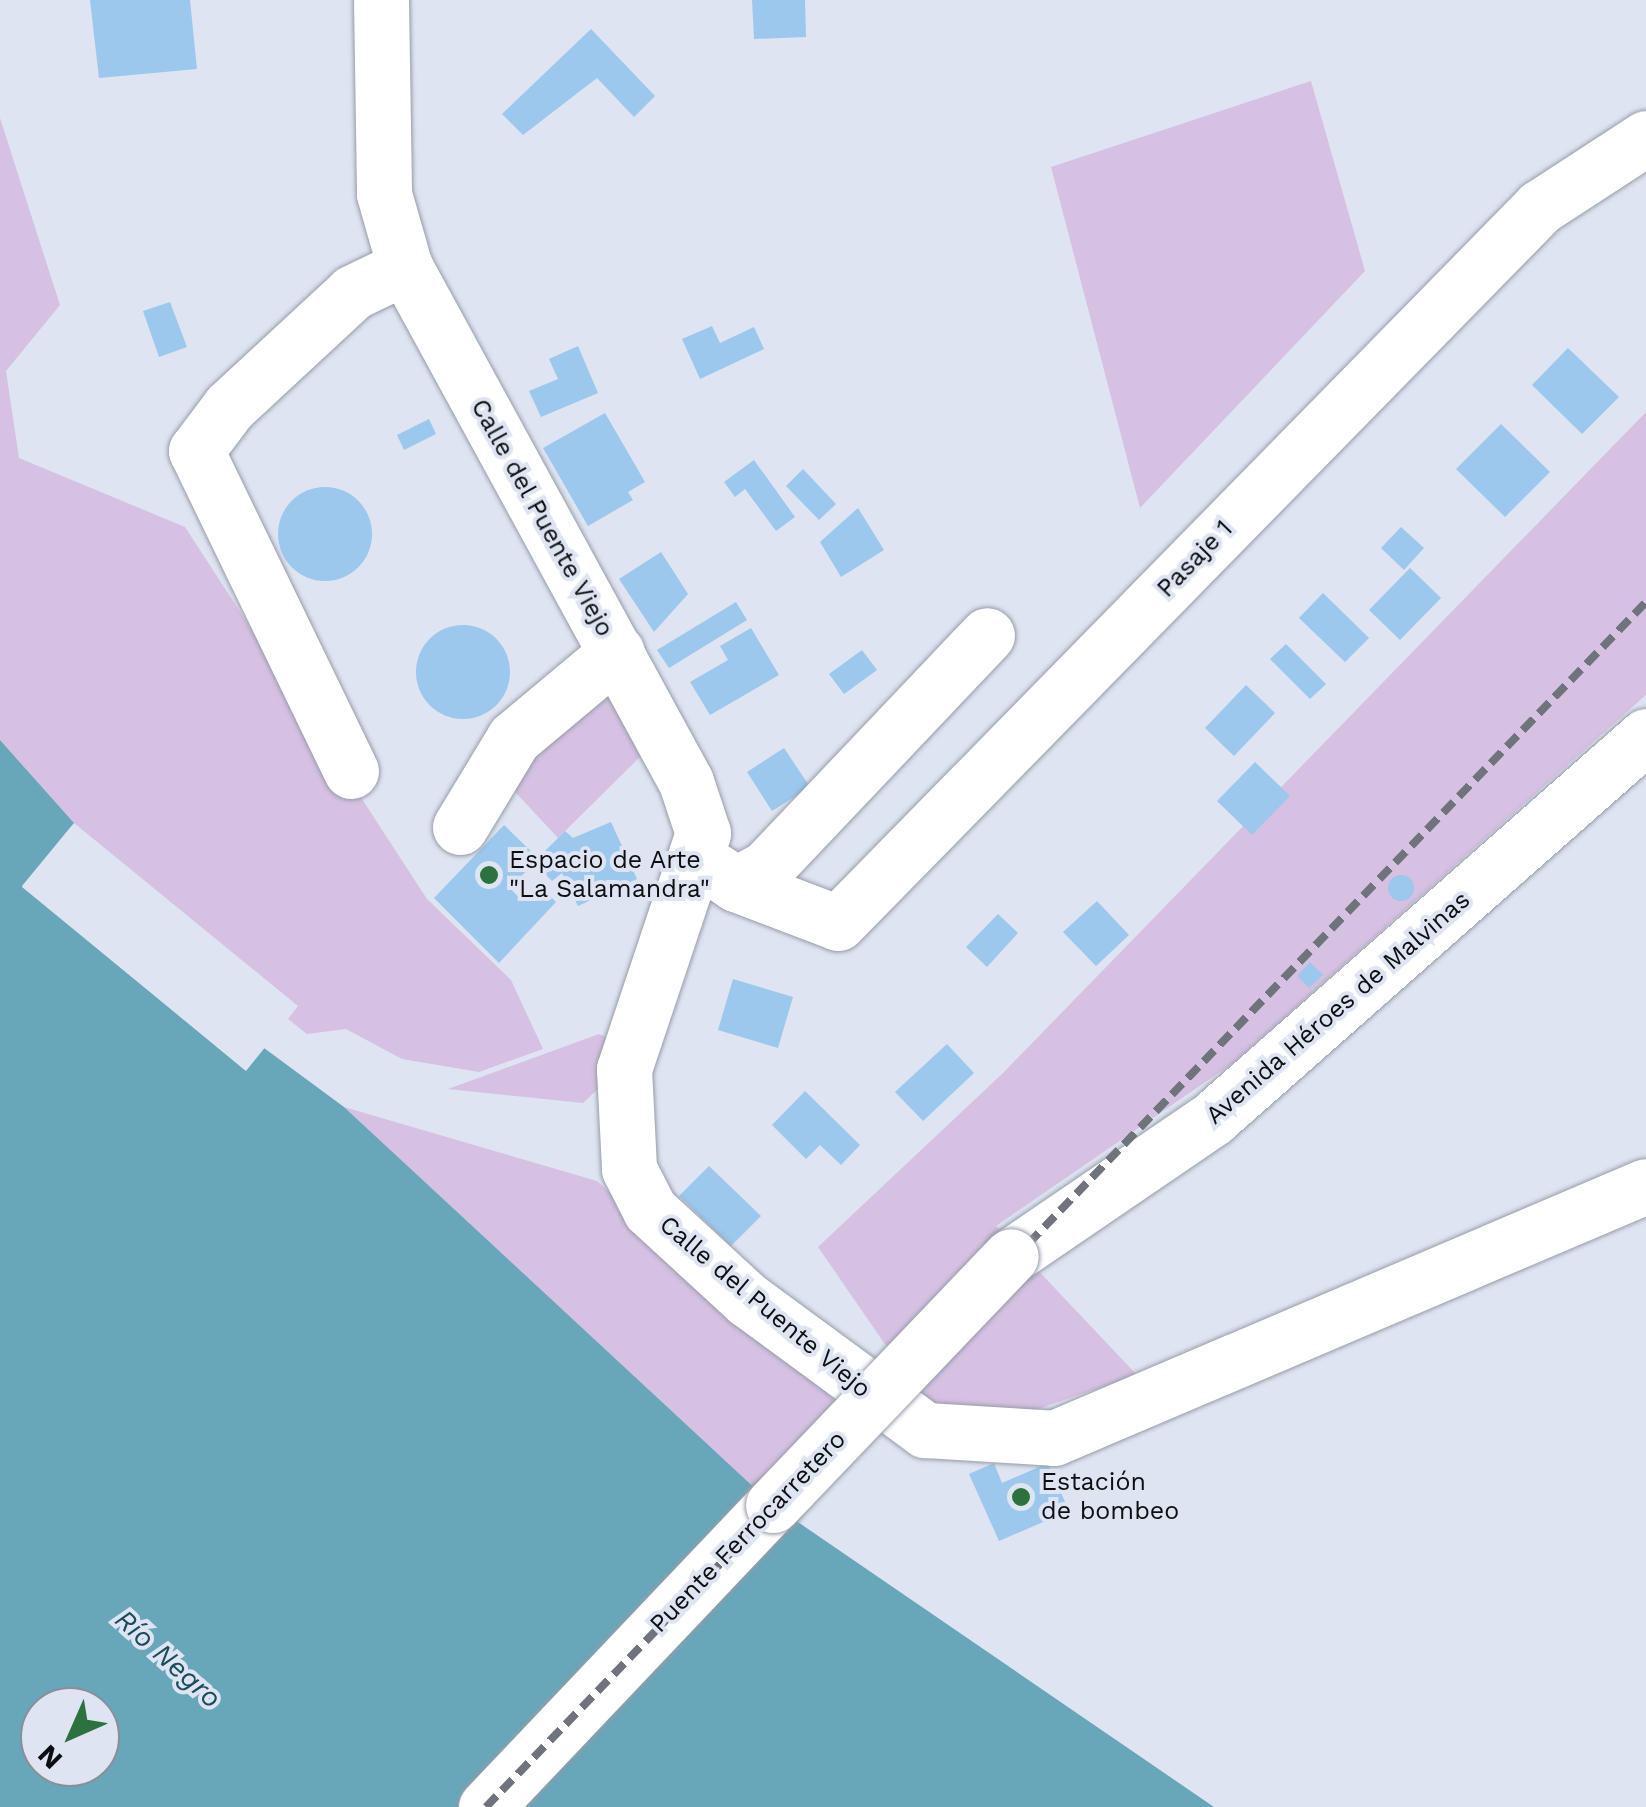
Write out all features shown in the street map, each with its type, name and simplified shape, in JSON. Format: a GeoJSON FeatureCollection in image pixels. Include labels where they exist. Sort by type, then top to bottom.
{"type":"FeatureCollection","features":[{"type":"Feature","properties":{"kind":"street","name":"Calle del Puente Viejo"},"geometry":{"type":"LineString","coordinates":[[381,0],[384,194],[404,267],[686,782],[718,872],[624,1069],[629,1169],[650,1210],[748,1300],[924,1430],[1054,1438],[1646,1186]]}},
{"type":"Feature","properties":{"kind":"street","name":"Pasaje 1"},"geometry":{"type":"LineString","coordinates":[[718,872],[838,924],[1540,207],[1646,138]]}},
{"type":"Feature","properties":{"kind":"street"},"geometry":{"type":"LineString","coordinates":[[352,770],[196,451],[229,407],[354,292],[404,267]]}},
{"type":"Feature","properties":{"kind":"street"},"geometry":{"type":"LineString","coordinates":[[718,872],[766,868],[987,635]]}},
{"type":"Feature","properties":{"kind":"street"},"geometry":{"type":"LineString","coordinates":[[460,827],[514,738],[617,652]]}},
{"type":"Feature","properties":{"kind":"street","name":"Avenida Héroes de Malvinas"},"geometry":{"type":"LineString","coordinates":[[1011,1256],[1213,1118],[1646,736]]}},
{"type":"Feature","properties":{"kind":"street","name":"Puente Ferrocarretero"},"geometry":{"type":"LineString","coordinates":[[486,1807],[1011,1256]]}},
{"type":"Feature","properties":{"kind":"shaded area"},"geometry":{"type":"Polygon","coordinates":[[[1311,81],[1365,271],[1140,508],[1051,167],[1311,81]]]}},
{"type":"Feature","properties":{"kind":"shaded area"},"geometry":{"type":"Polygon","coordinates":[[[0,118],[60,305],[6,371],[19,458],[185,527],[427,899],[511,980],[543,1049],[479,1072],[402,1059],[346,1029],[307,1034],[288,1019],[298,1006],[74,823],[0,740],[0,118]]]}},
{"type":"Feature","properties":{"kind":"shaded area"},"geometry":{"type":"Polygon","coordinates":[[[1646,412],[1646,695],[1233,1063],[996,1226],[1137,1375],[1032,1411],[949,1410],[922,1398],[818,1247],[1003,1073],[1646,412]]]}},
{"type":"Feature","properties":{"kind":"shaded area"},"geometry":{"type":"Polygon","coordinates":[[[601,676],[651,746],[558,838],[506,782],[601,676]]]}},
{"type":"Feature","properties":{"kind":"shaded area"},"geometry":{"type":"Polygon","coordinates":[[[599,1034],[608,1038],[601,1086],[583,1103],[448,1089],[599,1034]]]}},
{"type":"Feature","properties":{"kind":"shaded area"},"geometry":{"type":"Polygon","coordinates":[[[344,1107],[597,1181],[840,1405],[757,1492],[344,1107]]]}},
{"type":"Feature","properties":{"kind":"water","name":"Río Negro"},"geometry":{"type":"Polygon","coordinates":[[[0,740],[74,823],[22,887],[245,1070],[264,1048],[344,1107],[773,1505],[1214,1807],[0,1807],[0,740]]]}},
{"type":"Feature","properties":{"kind":"pier"},"geometry":{"type":"Polygon","coordinates":[[[74,823],[29,886],[245,1064],[267,1045],[246,1071],[22,886],[74,823]]]}},
{"type":"Feature","properties":{"kind":"building"},"geometry":{"type":"Polygon","coordinates":[[[90,0],[190,0],[197,69],[99,78],[90,0]]]}},
{"type":"Feature","properties":{"kind":"building"},"geometry":{"type":"Polygon","coordinates":[[[752,0],[805,0],[806,37],[754,39],[752,0]]]}},
{"type":"Feature","properties":{"kind":"building"},"geometry":{"type":"Polygon","coordinates":[[[591,29],[655,96],[634,117],[597,78],[523,135],[502,114],[591,29]]]}},
{"type":"Feature","properties":{"kind":"building"},"geometry":{"type":"Polygon","coordinates":[[[170,302],[187,347],[159,357],[143,311],[170,302]]]}},
{"type":"Feature","properties":{"kind":"building"},"geometry":{"type":"Polygon","coordinates":[[[712,326],[720,343],[754,327],[764,349],[700,379],[682,339],[712,326]]]}},
{"type":"Feature","properties":{"kind":"building"},"geometry":{"type":"Polygon","coordinates":[[[578,346],[598,393],[541,417],[529,391],[558,379],[549,359],[578,346]]]}},
{"type":"Feature","properties":{"kind":"building"},"geometry":{"type":"Polygon","coordinates":[[[1568,348],[1619,397],[1582,434],[1532,385],[1568,348]]]}},
{"type":"Feature","properties":{"kind":"building"},"geometry":{"type":"Polygon","coordinates":[[[605,413],[645,482],[628,492],[633,500],[588,526],[543,448],[605,413]]]}},
{"type":"Feature","properties":{"kind":"building"},"geometry":{"type":"Polygon","coordinates":[[[429,419],[436,434],[404,450],[397,435],[429,419]]]}},
{"type":"Feature","properties":{"kind":"building"},"geometry":{"type":"Polygon","coordinates":[[[1501,424],[1550,472],[1505,517],[1456,469],[1501,424]]]}},
{"type":"Feature","properties":{"kind":"building"},"geometry":{"type":"Polygon","coordinates":[[[754,460],[795,517],[776,531],[745,489],[735,497],[724,482],[754,460]]]}},
{"type":"Feature","properties":{"kind":"building"},"geometry":{"type":"Polygon","coordinates":[[[803,469],[836,504],[819,520],[786,486],[803,469]]]}},
{"type":"Feature","properties":{"kind":"building"},"geometry":{"type":"Polygon","coordinates":[[[325,487],[343,491],[358,501],[368,516],[372,534],[368,552],[358,567],[343,577],[325,581],[307,577],[292,567],[282,552],[278,534],[282,516],[292,501],[307,491],[325,487]]]}},
{"type":"Feature","properties":{"kind":"building"},"geometry":{"type":"Polygon","coordinates":[[[858,508],[884,550],[841,577],[820,542],[858,508]]]}},
{"type":"Feature","properties":{"kind":"building"},"geometry":{"type":"Polygon","coordinates":[[[1401,527],[1424,548],[1404,570],[1381,548],[1401,527]]]}},
{"type":"Feature","properties":{"kind":"building"},"geometry":{"type":"Polygon","coordinates":[[[661,552],[688,594],[654,632],[619,579],[661,552]]]}},
{"type":"Feature","properties":{"kind":"building"},"geometry":{"type":"Polygon","coordinates":[[[1410,568],[1441,598],[1400,640],[1369,610],[1410,568]]]}},
{"type":"Feature","properties":{"kind":"building"},"geometry":{"type":"Polygon","coordinates":[[[1323,593],[1369,638],[1345,662],[1299,618],[1323,593]]]}},
{"type":"Feature","properties":{"kind":"building"},"geometry":{"type":"Polygon","coordinates":[[[736,602],[747,620],[669,668],[657,650],[736,602]]]}},
{"type":"Feature","properties":{"kind":"building"},"geometry":{"type":"Polygon","coordinates":[[[463,625],[481,629],[496,639],[506,654],[510,672],[506,690],[496,705],[481,715],[463,719],[445,715],[430,705],[420,690],[416,672],[420,654],[430,639],[445,629],[463,625]]]}},
{"type":"Feature","properties":{"kind":"building"},"geometry":{"type":"Polygon","coordinates":[[[751,628],[779,675],[710,715],[690,682],[728,660],[720,646],[751,628]]]}},
{"type":"Feature","properties":{"kind":"building"},"geometry":{"type":"Polygon","coordinates":[[[1286,644],[1326,684],[1310,699],[1270,659],[1286,644]]]}},
{"type":"Feature","properties":{"kind":"building"},"geometry":{"type":"Polygon","coordinates":[[[862,650],[877,670],[844,694],[829,674],[862,650]]]}},
{"type":"Feature","properties":{"kind":"building"},"geometry":{"type":"Polygon","coordinates":[[[1246,685],[1275,713],[1234,756],[1205,728],[1246,685]]]}},
{"type":"Feature","properties":{"kind":"building"},"geometry":{"type":"Polygon","coordinates":[[[784,748],[810,787],[772,811],[747,772],[784,748]]]}},
{"type":"Feature","properties":{"kind":"building"},"geometry":{"type":"Polygon","coordinates":[[[1255,762],[1290,796],[1252,835],[1217,801],[1255,762]]]}},
{"type":"Feature","properties":{"kind":"building"},"geometry":{"type":"Polygon","coordinates":[[[611,822],[637,879],[578,906],[562,873],[552,881],[534,863],[510,888],[522,901],[538,884],[556,902],[499,963],[434,898],[504,825],[538,858],[565,831],[573,838],[611,822]]]}},
{"type":"Feature","properties":{"kind":"building"},"geometry":{"type":"Polygon","coordinates":[[[1401,875],[1410,879],[1414,888],[1410,897],[1401,901],[1392,897],[1388,888],[1392,879],[1401,875]]]}},
{"type":"Feature","properties":{"kind":"building"},"geometry":{"type":"Polygon","coordinates":[[[1097,901],[1129,935],[1096,966],[1063,932],[1097,901]]]}},
{"type":"Feature","properties":{"kind":"building"},"geometry":{"type":"Polygon","coordinates":[[[998,914],[1018,933],[987,967],[966,947],[998,914]]]}},
{"type":"Feature","properties":{"kind":"building"},"geometry":{"type":"Polygon","coordinates":[[[1310,962],[1323,975],[1309,988],[1297,976],[1310,962]]]}},
{"type":"Feature","properties":{"kind":"building"},"geometry":{"type":"Polygon","coordinates":[[[733,979],[793,997],[778,1048],[718,1030],[733,979]]]}},
{"type":"Feature","properties":{"kind":"building"},"geometry":{"type":"Polygon","coordinates":[[[947,1044],[974,1073],[923,1121],[895,1092],[947,1044]]]}},
{"type":"Feature","properties":{"kind":"building"},"geometry":{"type":"Polygon","coordinates":[[[805,1091],[860,1145],[841,1165],[820,1145],[806,1159],[772,1125],[805,1091]]]}},
{"type":"Feature","properties":{"kind":"building"},"geometry":{"type":"Polygon","coordinates":[[[709,1166],[761,1216],[731,1246],[679,1196],[709,1166]]]}},
{"type":"Feature","properties":{"kind":"building","name":"Estación de bombeo"},"geometry":{"type":"Polygon","coordinates":[[[994,1463],[1002,1483],[1048,1463],[1069,1511],[999,1541],[969,1474],[994,1463]]]}},
{"type":"Feature","properties":{"kind":"railway"},"geometry":{"type":"LineString","coordinates":[[486,1807],[1646,602]]}},
{"type":"Feature","properties":{"kind":"place","name":"Espacio de Arte \"La Salamandra\""},"geometry":{"type":"Point","coordinates":[489,875]}},
{"type":"Feature","properties":{"kind":"place","name":"Estación de bombeo"},"geometry":{"type":"Point","coordinates":[1021,1497]}}]}
